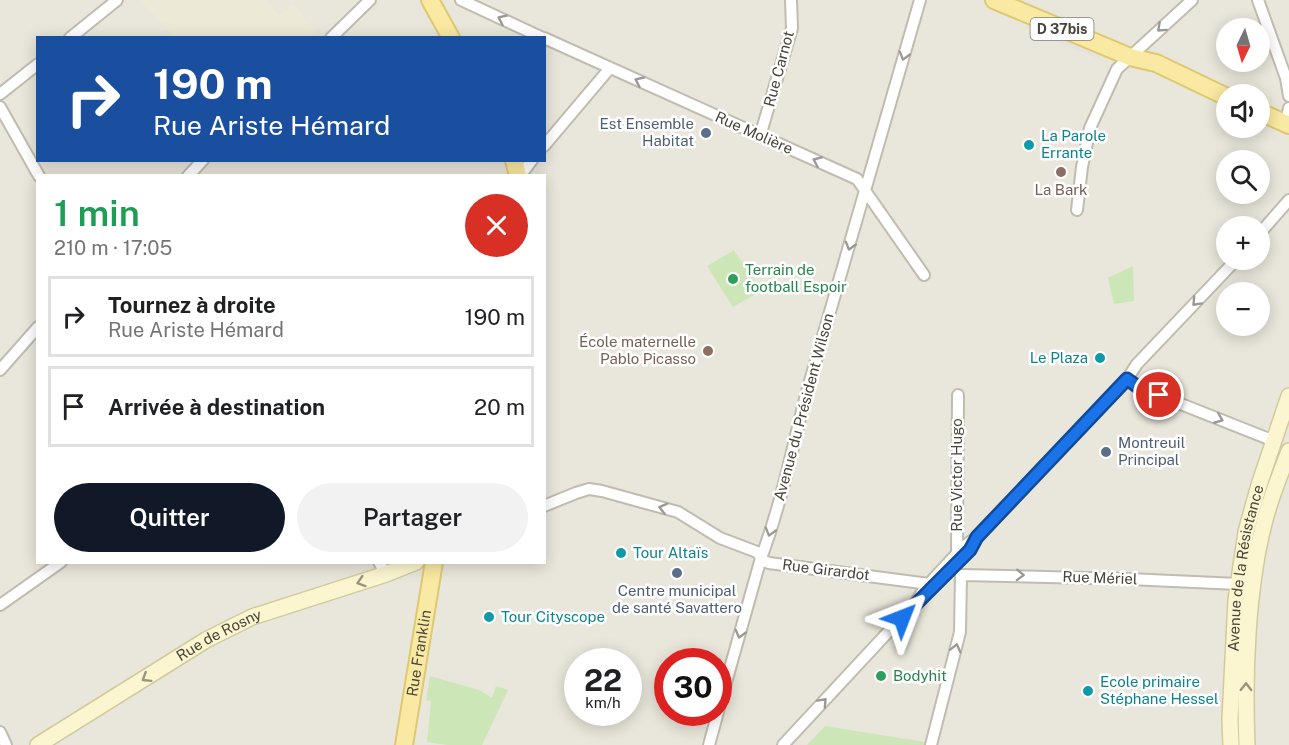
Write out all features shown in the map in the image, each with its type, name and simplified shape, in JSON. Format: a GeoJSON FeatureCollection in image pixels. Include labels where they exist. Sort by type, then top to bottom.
{"type":"FeatureCollection","features":[{"type":"Feature","properties":{"kind":"main road"},"geometry":{"type":"LineString","coordinates":[[430,0],[450,36]]}},
{"type":"Feature","properties":{"kind":"main road","name":"D 37bis"},"geometry":{"type":"LineString","coordinates":[[994,0],[1130,57],[1156,63],[1216,92]]}},
{"type":"Feature","properties":{"kind":"main road"},"geometry":{"type":"LineString","coordinates":[[1270,114],[1288,119]]}},
{"type":"Feature","properties":{"kind":"main road","name":"Avenue de la Résistance"},"geometry":{"type":"LineString","coordinates":[[1231,745],[1230,719],[1238,585],[1246,532],[1289,396]]}},
{"type":"Feature","properties":{"kind":"main road","name":"Avenue de la Résistance"},"geometry":{"type":"LineString","coordinates":[[1247,745],[1246,681],[1253,587],[1266,517],[1284,477],[1289,451]]}},
{"type":"Feature","properties":{"kind":"main road","name":"Rue de Rosny"},"geometry":{"type":"LineString","coordinates":[[38,745],[206,640],[252,617],[382,568],[405,564]]}},
{"type":"Feature","properties":{"kind":"main road","name":"Rue Franklin"},"geometry":{"type":"LineString","coordinates":[[404,745],[434,564]]}},
{"type":"Feature","properties":{"kind":"street"},"geometry":{"type":"LineString","coordinates":[[72,36],[117,0]]}},
{"type":"Feature","properties":{"kind":"street"},"geometry":{"type":"LineString","coordinates":[[333,36],[370,0]]}},
{"type":"Feature","properties":{"kind":"street","name":"Rue Molière"},"geometry":{"type":"LineString","coordinates":[[461,0],[540,36]]}},
{"type":"Feature","properties":{"kind":"street","name":"Rue Carnot"},"geometry":{"type":"LineString","coordinates":[[760,136],[792,28],[791,0]]}},
{"type":"Feature","properties":{"kind":"street","name":"Avenue du Président Wilson"},"geometry":{"type":"LineString","coordinates":[[732,662],[920,0]]}},
{"type":"Feature","properties":{"kind":"street"},"geometry":{"type":"LineString","coordinates":[[1077,210],[1090,128],[1117,69],[1192,0]]}},
{"type":"Feature","properties":{"kind":"street"},"geometry":{"type":"LineString","coordinates":[[1258,0],[1286,78],[1289,96]]}},
{"type":"Feature","properties":{"kind":"street","name":"Rue Molière"},"geometry":{"type":"LineString","coordinates":[[546,39],[857,178],[924,274]]}},
{"type":"Feature","properties":{"kind":"street"},"geometry":{"type":"LineString","coordinates":[[0,94],[36,66]]}},
{"type":"Feature","properties":{"kind":"street"},"geometry":{"type":"LineString","coordinates":[[546,144],[610,68]]}},
{"type":"Feature","properties":{"kind":"street"},"geometry":{"type":"LineString","coordinates":[[0,107],[38,174]]}},
{"type":"Feature","properties":{"kind":"street"},"geometry":{"type":"LineString","coordinates":[[190,174],[201,162]]}},
{"type":"Feature","properties":{"kind":"street"},"geometry":{"type":"LineString","coordinates":[[521,174],[530,162]]}},
{"type":"Feature","properties":{"kind":"street"},"geometry":{"type":"LineString","coordinates":[[1270,222],[1289,200]]}},
{"type":"Feature","properties":{"kind":"street"},"geometry":{"type":"LineString","coordinates":[[783,745],[918,600],[929,584],[964,546],[977,537],[1226,270]]}},
{"type":"Feature","properties":{"kind":"street"},"geometry":{"type":"LineString","coordinates":[[0,370],[36,329]]}},
{"type":"Feature","properties":{"kind":"street"},"geometry":{"type":"LineString","coordinates":[[1127,379],[1138,387],[1274,441]]}},
{"type":"Feature","properties":{"kind":"street","name":"Rue Victor Hugo"},"geometry":{"type":"LineString","coordinates":[[957,554],[958,395]]}},
{"type":"Feature","properties":{"kind":"street"},"geometry":{"type":"LineString","coordinates":[[1264,470],[1284,477]]}},
{"type":"Feature","properties":{"kind":"street","name":"Rue Girardot"},"geometry":{"type":"LineString","coordinates":[[546,505],[589,489],[602,491],[678,512],[720,538],[757,552],[761,558],[770,563],[929,584]]}},
{"type":"Feature","properties":{"kind":"street"},"geometry":{"type":"LineString","coordinates":[[918,600],[958,571],[977,537]]}},
{"type":"Feature","properties":{"kind":"street"},"geometry":{"type":"LineString","coordinates":[[0,605],[58,564]]}},
{"type":"Feature","properties":{"kind":"street"},"geometry":{"type":"LineString","coordinates":[[931,745],[960,632],[958,571]]}},
{"type":"Feature","properties":{"kind":"street","name":"Rue Mériel"},"geometry":{"type":"LineString","coordinates":[[958,571],[1238,585]]}},
{"type":"Feature","properties":{"kind":"street","name":"Avenue du Président Wilson"},"geometry":{"type":"LineString","coordinates":[[709,745],[714,726]]}},
{"type":"Feature","properties":{"kind":"street"},"geometry":{"type":"LineString","coordinates":[[0,732],[6,745]]}},
{"type":"Feature","properties":{"kind":"shaded area"},"geometry":{"type":"Polygon","coordinates":[[[0,0],[1289,0],[1289,745],[0,745],[0,0]]]}},
{"type":"Feature","properties":{"kind":"shaded area"},"geometry":{"type":"Polygon","coordinates":[[[141,0],[266,0],[279,15],[293,4],[319,36],[172,36],[152,11],[150,12],[141,0]]]}},
{"type":"Feature","properties":{"kind":"shaded area"},"geometry":{"type":"Polygon","coordinates":[[[1031,26],[1101,56],[1099,59],[1029,30],[1031,26]]]}},
{"type":"Feature","properties":{"kind":"green space","name":"Terrain de football Espoir"},"geometry":{"type":"Polygon","coordinates":[[[734,250],[761,291],[733,307],[707,266],[734,250]]]}},
{"type":"Feature","properties":{"kind":"green space"},"geometry":{"type":"Polygon","coordinates":[[[1133,266],[1134,301],[1114,304],[1108,278],[1133,266]]]}},
{"type":"Feature","properties":{"kind":"green space"},"geometry":{"type":"Polygon","coordinates":[[[430,676],[479,690],[492,698],[496,686],[508,690],[482,745],[447,745],[427,742],[431,701],[426,700],[430,676]]]}},
{"type":"Feature","properties":{"kind":"green space"},"geometry":{"type":"Polygon","coordinates":[[[825,726],[925,742],[924,745],[807,745],[825,726]]]}},
{"type":"Feature","properties":{"kind":"place","name":"Est Ensemble Habitat"},"geometry":{"type":"Point","coordinates":[706,133]}},
{"type":"Feature","properties":{"kind":"place","name":"La Parole Errante"},"geometry":{"type":"Point","coordinates":[1029,145]}},
{"type":"Feature","properties":{"kind":"place","name":"La Bark"},"geometry":{"type":"Point","coordinates":[1061,172]}},
{"type":"Feature","properties":{"kind":"place","name":"Terrain de football Espoir"},"geometry":{"type":"Point","coordinates":[733,279]}},
{"type":"Feature","properties":{"kind":"place","name":"École maternelle Pablo Picasso"},"geometry":{"type":"Point","coordinates":[708,351]}},
{"type":"Feature","properties":{"kind":"place","name":"Le Plaza"},"geometry":{"type":"Point","coordinates":[1100,358]}},
{"type":"Feature","properties":{"kind":"place","name":"Montreuil Principal"},"geometry":{"type":"Point","coordinates":[1106,452]}},
{"type":"Feature","properties":{"kind":"place","name":"Tour Altaïs"},"geometry":{"type":"Point","coordinates":[621,553]}},
{"type":"Feature","properties":{"kind":"place","name":"Centre municipal de santé Savattero"},"geometry":{"type":"Point","coordinates":[677,573]}},
{"type":"Feature","properties":{"kind":"place","name":"Tour Cityscope"},"geometry":{"type":"Point","coordinates":[489,617]}},
{"type":"Feature","properties":{"kind":"place","name":"Bodyhit"},"geometry":{"type":"Point","coordinates":[881,676]}},
{"type":"Feature","properties":{"kind":"place","name":"Ecole primaire Stéphane Hessel"},"geometry":{"type":"Point","coordinates":[1088,691]}},
{"type":"Feature","properties":{"kind":"route"},"geometry":{"type":"LineString","coordinates":[[902,618],[970,550],[977,537],[1127,379],[1138,387],[1159,395]]}}]}
